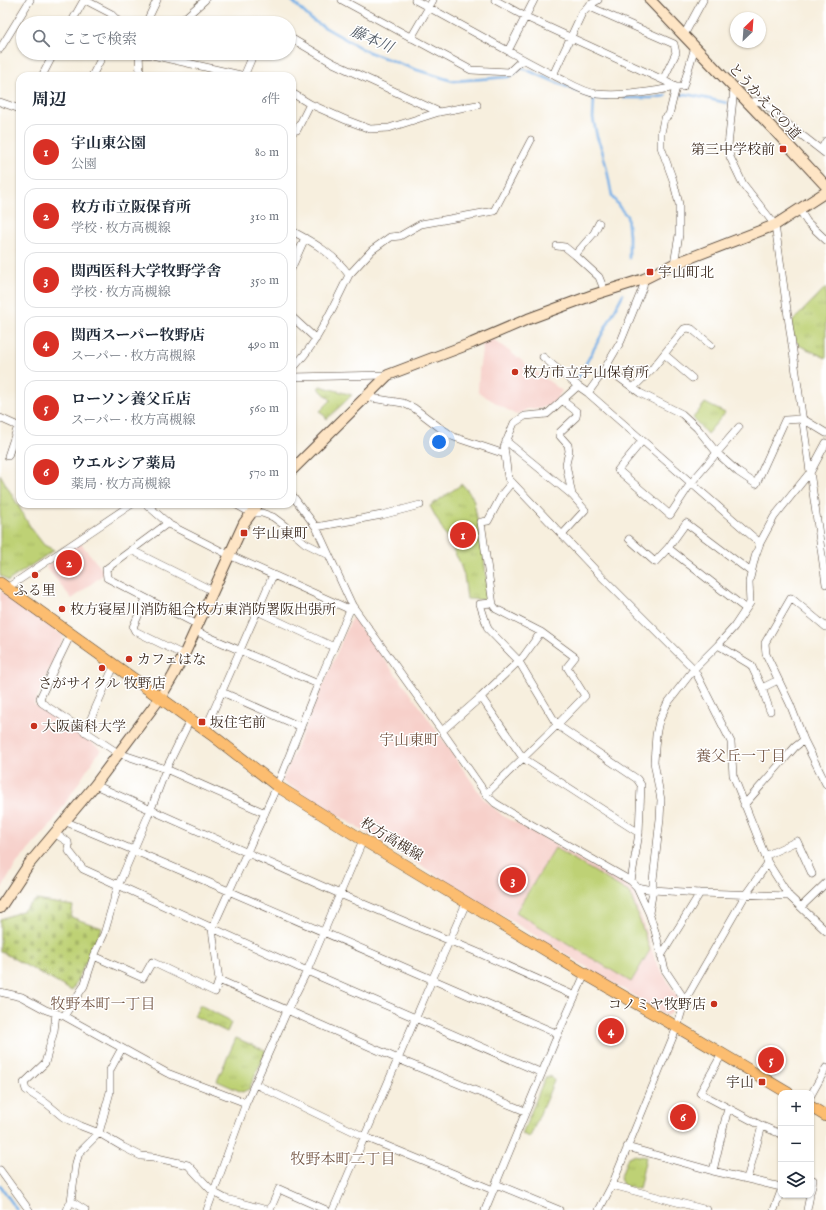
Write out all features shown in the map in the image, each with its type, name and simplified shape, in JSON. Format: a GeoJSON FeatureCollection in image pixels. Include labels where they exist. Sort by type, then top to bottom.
{"type":"FeatureCollection","features":[{"type":"Feature","properties":{"kind":"main road","name":"枚方高槻線"},"geometry":{"type":"LineString","coordinates":[[4,585],[114,666],[205,730],[277,786],[363,840],[467,901],[585,974],[783,1090]]}},
{"type":"Feature","properties":{"kind":"main road"},"geometry":{"type":"LineString","coordinates":[[814,1109],[826,1116]]}},
{"type":"Feature","properties":{"kind":"street"},"geometry":{"type":"LineString","coordinates":[[20,16],[30,0]]}},
{"type":"Feature","properties":{"kind":"street"},"geometry":{"type":"LineString","coordinates":[[75,16],[84,0],[113,16]]}},
{"type":"Feature","properties":{"kind":"street"},"geometry":{"type":"LineString","coordinates":[[149,16],[157,0]]}},
{"type":"Feature","properties":{"kind":"street"},"geometry":{"type":"LineString","coordinates":[[187,16],[205,0]]}},
{"type":"Feature","properties":{"kind":"street"},"geometry":{"type":"LineString","coordinates":[[342,0],[471,70],[509,72],[523,59]]}},
{"type":"Feature","properties":{"kind":"street"},"geometry":{"type":"LineString","coordinates":[[415,0],[582,90],[596,94],[631,94],[655,92],[676,87],[683,87],[695,47]]}},
{"type":"Feature","properties":{"kind":"street"},"geometry":{"type":"LineString","coordinates":[[411,38],[433,0]]}},
{"type":"Feature","properties":{"kind":"street"},"geometry":{"type":"LineString","coordinates":[[495,0],[526,17],[676,87]]}},
{"type":"Feature","properties":{"kind":"street"},"geometry":{"type":"LineString","coordinates":[[508,51],[534,0]]}},
{"type":"Feature","properties":{"kind":"street"},"geometry":{"type":"LineString","coordinates":[[554,75],[582,13],[588,6],[598,0]]}},
{"type":"Feature","properties":{"kind":"street","name":"とうかえでの道"},"geometry":{"type":"LineString","coordinates":[[650,0],[826,186]]}},
{"type":"Feature","properties":{"kind":"street"},"geometry":{"type":"LineString","coordinates":[[684,35],[703,0]]}},
{"type":"Feature","properties":{"kind":"street"},"geometry":{"type":"LineString","coordinates":[[588,6],[674,44],[676,53],[663,80]]}},
{"type":"Feature","properties":{"kind":"street"},"geometry":{"type":"LineString","coordinates":[[0,49],[16,23]]}},
{"type":"Feature","properties":{"kind":"street"},"geometry":{"type":"LineString","coordinates":[[296,41],[333,63],[439,112]]}},
{"type":"Feature","properties":{"kind":"street"},"geometry":{"type":"LineString","coordinates":[[44,72],[50,60]]}},
{"type":"Feature","properties":{"kind":"street"},"geometry":{"type":"LineString","coordinates":[[94,72],[100,60]]}},
{"type":"Feature","properties":{"kind":"street"},"geometry":{"type":"LineString","coordinates":[[140,60],[140,72]]}},
{"type":"Feature","properties":{"kind":"street"},"geometry":{"type":"LineString","coordinates":[[174,60],[226,72]]}},
{"type":"Feature","properties":{"kind":"street"},"geometry":{"type":"LineString","coordinates":[[246,72],[251,60]]}},
{"type":"Feature","properties":{"kind":"street"},"geometry":{"type":"LineString","coordinates":[[674,264],[679,235],[679,204],[673,180],[661,147],[661,133],[664,120],[669,115],[676,87]]}},
{"type":"Feature","properties":{"kind":"street"},"geometry":{"type":"LineString","coordinates":[[734,89],[728,146],[730,157],[743,184],[775,225],[803,419],[824,550],[826,584]]}},
{"type":"Feature","properties":{"kind":"street"},"geometry":{"type":"LineString","coordinates":[[296,95],[310,104],[370,129],[389,128],[439,112],[477,105]]}},
{"type":"Feature","properties":{"kind":"street"},"geometry":{"type":"LineString","coordinates":[[747,103],[758,101],[765,104],[823,152],[826,141]]}},
{"type":"Feature","properties":{"kind":"street"},"geometry":{"type":"LineString","coordinates":[[0,102],[16,108]]}},
{"type":"Feature","properties":{"kind":"street"},"geometry":{"type":"LineString","coordinates":[[296,130],[310,104]]}},
{"type":"Feature","properties":{"kind":"street"},"geometry":{"type":"LineString","coordinates":[[296,365],[316,339],[349,275],[372,250],[390,237],[400,236],[421,224],[494,211],[531,140]]}},
{"type":"Feature","properties":{"kind":"street"},"geometry":{"type":"LineString","coordinates":[[296,377],[388,375],[472,343],[528,319],[644,279],[674,264],[775,225],[826,192]]}},
{"type":"Feature","properties":{"kind":"street"},"geometry":{"type":"LineString","coordinates":[[799,210],[808,222],[826,240]]}},
{"type":"Feature","properties":{"kind":"street"},"geometry":{"type":"LineString","coordinates":[[575,255],[594,233],[599,223]]}},
{"type":"Feature","properties":{"kind":"street"},"geometry":{"type":"LineString","coordinates":[[296,233],[322,249],[343,266],[349,275]]}},
{"type":"Feature","properties":{"kind":"street"},"geometry":{"type":"LineString","coordinates":[[296,259],[306,238]]}},
{"type":"Feature","properties":{"kind":"street"},"geometry":{"type":"LineString","coordinates":[[557,246],[565,247],[599,277],[605,292]]}},
{"type":"Feature","properties":{"kind":"street"},"geometry":{"type":"LineString","coordinates":[[588,393],[606,368],[621,341],[643,287],[644,279]]}},
{"type":"Feature","properties":{"kind":"street"},"geometry":{"type":"LineString","coordinates":[[296,321],[316,339]]}},
{"type":"Feature","properties":{"kind":"street"},"geometry":{"type":"LineString","coordinates":[[633,388],[653,368],[684,329],[692,329],[711,345]]}},
{"type":"Feature","properties":{"kind":"street"},"geometry":{"type":"LineString","coordinates":[[664,354],[692,378]]}},
{"type":"Feature","properties":{"kind":"street"},"geometry":{"type":"LineString","coordinates":[[543,358],[588,393],[760,543]]}},
{"type":"Feature","properties":{"kind":"street"},"geometry":{"type":"LineString","coordinates":[[606,368],[640,393],[682,414],[697,428],[717,453],[738,472],[756,484],[785,420],[803,419],[826,433]]}},
{"type":"Feature","properties":{"kind":"street"},"geometry":{"type":"LineString","coordinates":[[296,466],[388,375]]}},
{"type":"Feature","properties":{"kind":"street"},"geometry":{"type":"LineString","coordinates":[[578,386],[547,414],[525,416],[514,423],[504,447],[508,478],[601,576],[694,669],[731,742],[733,775],[768,863],[789,896],[826,931]]}},
{"type":"Feature","properties":{"kind":"street"},"geometry":{"type":"LineString","coordinates":[[365,397],[403,403],[414,408],[454,438],[505,454]]}},
{"type":"Feature","properties":{"kind":"street"},"geometry":{"type":"LineString","coordinates":[[562,400],[577,412],[576,417],[560,432],[560,436],[568,445],[570,451],[566,464],[572,495]]}},
{"type":"Feature","properties":{"kind":"street"},"geometry":{"type":"LineString","coordinates":[[0,418],[16,425]]}},
{"type":"Feature","properties":{"kind":"street"},"geometry":{"type":"LineString","coordinates":[[642,441],[618,470],[670,515],[691,483],[739,427]]}},
{"type":"Feature","properties":{"kind":"street"},"geometry":{"type":"LineString","coordinates":[[8,456],[16,434]]}},
{"type":"Feature","properties":{"kind":"street"},"geometry":{"type":"LineString","coordinates":[[506,441],[572,495],[585,510],[562,535]]}},
{"type":"Feature","properties":{"kind":"street"},"geometry":{"type":"LineString","coordinates":[[649,912],[654,890],[653,880],[661,800],[654,762],[656,735],[659,721],[668,704],[694,669],[734,627],[750,603],[749,582],[760,543],[774,518],[811,471],[826,443]]}},
{"type":"Feature","properties":{"kind":"street"},"geometry":{"type":"LineString","coordinates":[[486,794],[557,726],[585,696],[568,667],[575,657],[541,632],[496,609],[493,603],[481,522],[488,521],[495,505],[512,482]]}},
{"type":"Feature","properties":{"kind":"street"},"geometry":{"type":"LineString","coordinates":[[296,500],[316,527],[352,608],[486,794],[495,803],[631,882],[637,887],[649,912],[665,970],[686,1000]]}},
{"type":"Feature","properties":{"kind":"street"},"geometry":{"type":"LineString","coordinates":[[316,527],[382,515],[420,505]]}},
{"type":"Feature","properties":{"kind":"street"},"geometry":{"type":"LineString","coordinates":[[4,585],[126,508]]}},
{"type":"Feature","properties":{"kind":"street"},"geometry":{"type":"LineString","coordinates":[[151,508],[168,523],[229,555],[352,608]]}},
{"type":"Feature","properties":{"kind":"street"},"geometry":{"type":"LineString","coordinates":[[242,508],[251,513],[262,513],[273,517],[305,543],[329,555]]}},
{"type":"Feature","properties":{"kind":"street"},"geometry":{"type":"LineString","coordinates":[[0,908],[29,864],[95,785],[160,698],[174,676],[244,523],[255,508]]}},
{"type":"Feature","properties":{"kind":"street"},"geometry":{"type":"LineString","coordinates":[[168,523],[106,569],[107,578],[196,628],[240,650],[318,684]]}},
{"type":"Feature","properties":{"kind":"street"},"geometry":{"type":"LineString","coordinates":[[629,539],[655,562],[668,548],[686,523],[751,572]]}},
{"type":"Feature","properties":{"kind":"street"},"geometry":{"type":"LineString","coordinates":[[668,548],[746,609]]}},
{"type":"Feature","properties":{"kind":"street"},"geometry":{"type":"LineString","coordinates":[[131,550],[213,591]]}},
{"type":"Feature","properties":{"kind":"street"},"geometry":{"type":"LineString","coordinates":[[205,730],[273,575]]}},
{"type":"Feature","properties":{"kind":"street"},"geometry":{"type":"LineString","coordinates":[[826,627],[791,598],[765,643],[766,654],[790,704],[804,740],[826,784]]}},
{"type":"Feature","properties":{"kind":"street"},"geometry":{"type":"LineString","coordinates":[[146,599],[133,627],[135,631],[184,655]]}},
{"type":"Feature","properties":{"kind":"street"},"geometry":{"type":"LineString","coordinates":[[493,603],[480,604],[488,629],[518,660],[557,726],[637,779],[641,786],[639,833],[631,882]]}},
{"type":"Feature","properties":{"kind":"street"},"geometry":{"type":"LineString","coordinates":[[94,956],[143,978],[152,962],[215,992],[219,980],[212,929],[277,786],[318,684],[352,608]]}},
{"type":"Feature","properties":{"kind":"street"},"geometry":{"type":"LineString","coordinates":[[257,611],[334,647]]}},
{"type":"Feature","properties":{"kind":"street"},"geometry":{"type":"LineString","coordinates":[[442,731],[481,697],[518,660],[523,657],[541,632]]}},
{"type":"Feature","properties":{"kind":"street"},"geometry":{"type":"LineString","coordinates":[[73,636],[68,640],[40,698],[42,703],[118,753],[166,769],[265,813]]}},
{"type":"Feature","properties":{"kind":"street"},"geometry":{"type":"LineString","coordinates":[[718,645],[751,665],[762,688],[770,711]]}},
{"type":"Feature","properties":{"kind":"street"},"geometry":{"type":"LineString","coordinates":[[85,732],[114,666]]}},
{"type":"Feature","properties":{"kind":"street"},"geometry":{"type":"LineString","coordinates":[[762,688],[778,680]]}},
{"type":"Feature","properties":{"kind":"street"},"geometry":{"type":"LineString","coordinates":[[222,692],[301,727]]}},
{"type":"Feature","properties":{"kind":"street"},"geometry":{"type":"LineString","coordinates":[[481,697],[523,758],[639,833]]}},
{"type":"Feature","properties":{"kind":"street"},"geometry":{"type":"LineString","coordinates":[[64,1016],[84,986],[94,956],[104,934],[118,886],[151,809],[166,769],[190,720]]}},
{"type":"Feature","properties":{"kind":"street"},"geometry":{"type":"LineString","coordinates":[[744,805],[795,747],[804,740]]}},
{"type":"Feature","properties":{"kind":"street"},"geometry":{"type":"LineString","coordinates":[[95,785],[575,996]]}},
{"type":"Feature","properties":{"kind":"street"},"geometry":{"type":"LineString","coordinates":[[64,821],[324,931],[432,980],[558,1034]]}},
{"type":"Feature","properties":{"kind":"street"},"geometry":{"type":"LineString","coordinates":[[54,833],[68,842],[69,851],[83,869],[212,929],[542,1073]]}},
{"type":"Feature","properties":{"kind":"street"},"geometry":{"type":"LineString","coordinates":[[207,1210],[246,1103],[307,971],[363,840]]}},
{"type":"Feature","properties":{"kind":"street"},"geometry":{"type":"LineString","coordinates":[[765,856],[797,841],[812,874]]}},
{"type":"Feature","properties":{"kind":"street"},"geometry":{"type":"LineString","coordinates":[[600,1210],[612,1185],[677,1027],[686,1000],[746,894],[768,863]]}},
{"type":"Feature","properties":{"kind":"street"},"geometry":{"type":"LineString","coordinates":[[801,907],[826,883]]}},
{"type":"Feature","properties":{"kind":"street"},"geometry":{"type":"LineString","coordinates":[[637,887],[654,890],[700,893],[789,896]]}},
{"type":"Feature","properties":{"kind":"street"},"geometry":{"type":"LineString","coordinates":[[661,956],[700,893]]}},
{"type":"Feature","properties":{"kind":"street"},"geometry":{"type":"LineString","coordinates":[[333,1210],[467,901]]}},
{"type":"Feature","properties":{"kind":"street"},"geometry":{"type":"LineString","coordinates":[[485,1210],[525,1111],[585,974]]}},
{"type":"Feature","properties":{"kind":"street"},"geometry":{"type":"LineString","coordinates":[[219,980],[398,1059],[525,1111]]}},
{"type":"Feature","properties":{"kind":"street"},"geometry":{"type":"LineString","coordinates":[[0,992],[22,997],[46,1010],[64,1016],[167,1073],[246,1103]]}},
{"type":"Feature","properties":{"kind":"street"},"geometry":{"type":"LineString","coordinates":[[56,1013],[54,1031],[45,1063],[24,1083],[26,1090],[46,1103],[63,1117],[99,1133],[141,1156],[188,1164],[214,1192],[226,1199],[269,1210],[279,1189],[326,1210]]}},
{"type":"Feature","properties":{"kind":"street"},"geometry":{"type":"LineString","coordinates":[[67,1210],[71,1201],[76,1163],[79,1153],[99,1133],[110,1092],[110,1070],[122,1048]]}},
{"type":"Feature","properties":{"kind":"street"},"geometry":{"type":"LineString","coordinates":[[722,1054],[700,1093],[762,1126],[778,1133]]}},
{"type":"Feature","properties":{"kind":"street"},"geometry":{"type":"LineString","coordinates":[[814,1090],[825,1070]]}},
{"type":"Feature","properties":{"kind":"street"},"geometry":{"type":"LineString","coordinates":[[255,1084],[365,1136],[558,1210]]}},
{"type":"Feature","properties":{"kind":"street"},"geometry":{"type":"LineString","coordinates":[[714,1171],[728,1108]]}},
{"type":"Feature","properties":{"kind":"street"},"geometry":{"type":"LineString","coordinates":[[747,1179],[762,1126]]}},
{"type":"Feature","properties":{"kind":"street"},"geometry":{"type":"LineString","coordinates":[[627,1147],[714,1171],[778,1186]]}},
{"type":"Feature","properties":{"kind":"street"},"geometry":{"type":"LineString","coordinates":[[0,1170],[29,1210]]}},
{"type":"Feature","properties":{"kind":"street"},"geometry":{"type":"LineString","coordinates":[[612,1185],[707,1210]]}},
{"type":"Feature","properties":{"kind":"street"},"geometry":{"type":"LineString","coordinates":[[774,1210],[778,1198]]}},
{"type":"Feature","properties":{"kind":"street"},"geometry":{"type":"LineString","coordinates":[[807,1210],[809,1198]]}},
{"type":"Feature","properties":{"kind":"street"},"geometry":{"type":"LineString","coordinates":[[71,1201],[85,1210]]}},
{"type":"Feature","properties":{"kind":"shaded area"},"geometry":{"type":"Polygon","coordinates":[[[493,339],[562,391],[554,402],[545,407],[527,409],[516,415],[478,392],[483,343],[493,339]]]}},
{"type":"Feature","properties":{"kind":"shaded area"},"geometry":{"type":"Polygon","coordinates":[[[78,540],[105,573],[72,599],[46,567],[78,540]]]}},
{"type":"Feature","properties":{"kind":"shaded area","name":"大阪歯科大学"},"geometry":{"type":"Polygon","coordinates":[[[0,590],[64,636],[34,704],[101,749],[50,826],[17,863],[0,891],[0,590]]]}},
{"type":"Feature","properties":{"kind":"shaded area"},"geometry":{"type":"Polygon","coordinates":[[[352,617],[416,701],[483,798],[503,816],[536,833],[632,889],[655,960],[678,998],[672,1012],[667,1016],[282,781],[352,617]]]}},
{"type":"Feature","properties":{"kind":"green space"},"geometry":{"type":"Polygon","coordinates":[[[826,287],[826,358],[792,342],[789,325],[826,287]]]}},
{"type":"Feature","properties":{"kind":"green space"},"geometry":{"type":"Polygon","coordinates":[[[320,386],[352,395],[327,419],[320,411],[331,400],[318,388],[320,386]]]}},
{"type":"Feature","properties":{"kind":"green space"},"geometry":{"type":"Polygon","coordinates":[[[705,403],[725,413],[707,434],[693,418],[705,403]]]}},
{"type":"Feature","properties":{"kind":"green space"},"geometry":{"type":"Polygon","coordinates":[[[0,474],[16,502],[16,508],[20,508],[31,528],[44,545],[54,550],[8,581],[0,575],[0,474]]]}},
{"type":"Feature","properties":{"kind":"green space"},"geometry":{"type":"Polygon","coordinates":[[[462,484],[472,496],[474,502],[483,550],[489,600],[467,599],[464,575],[458,559],[430,506],[462,484]]]}},
{"type":"Feature","properties":{"kind":"green space"},"geometry":{"type":"Polygon","coordinates":[[[555,848],[630,893],[650,950],[631,982],[516,912],[555,848]]]}},
{"type":"Feature","properties":{"kind":"green space"},"geometry":{"type":"Polygon","coordinates":[[[36,900],[73,906],[71,917],[102,928],[72,991],[0,951],[1,919],[22,911],[36,900]]]}},
{"type":"Feature","properties":{"kind":"green space"},"geometry":{"type":"Polygon","coordinates":[[[200,1005],[229,1020],[231,1023],[227,1032],[194,1016],[200,1005]]]}},
{"type":"Feature","properties":{"kind":"green space"},"geometry":{"type":"Polygon","coordinates":[[[236,1038],[266,1051],[249,1089],[242,1092],[217,1081],[236,1038]]]}},
{"type":"Feature","properties":{"kind":"green space"},"geometry":{"type":"Polygon","coordinates":[[[551,1076],[554,1081],[530,1137],[522,1134],[545,1078],[551,1076]]]}},
{"type":"Feature","properties":{"kind":"green space"},"geometry":{"type":"Polygon","coordinates":[[[633,1155],[646,1157],[639,1189],[624,1186],[620,1179],[628,1157],[633,1155]]]}},
{"type":"Feature","properties":{"kind":"waterway","name":"藤本川"},"geometry":{"type":"LineString","coordinates":[[291,0],[312,20],[366,51],[414,69],[453,81],[509,77],[522,68],[579,92]]}},
{"type":"Feature","properties":{"kind":"waterway"},"geometry":{"type":"LineString","coordinates":[[583,94],[594,98],[593,118],[607,170],[612,196],[627,216],[629,258]]}},
{"type":"Feature","properties":{"kind":"waterway","name":"藤本川"},"geometry":{"type":"LineString","coordinates":[[682,95],[686,94],[727,103]]}},
{"type":"Feature","properties":{"kind":"waterway","name":"藤本川"},"geometry":{"type":"LineString","coordinates":[[624,98],[652,98],[666,96]]}},
{"type":"Feature","properties":{"kind":"waterway","name":"藤本川"},"geometry":{"type":"LineString","coordinates":[[594,98],[607,98]]}},
{"type":"Feature","properties":{"kind":"waterway"},"geometry":{"type":"LineString","coordinates":[[578,378],[623,294]]}},
{"type":"Feature","properties":{"kind":"waterway"},"geometry":{"type":"LineString","coordinates":[[0,1185],[17,1210]]}},
{"type":"Feature","properties":{"kind":"place","name":"第三中学校前"},"geometry":{"type":"Point","coordinates":[783,149]}},
{"type":"Feature","properties":{"kind":"place","name":"宇山町北"},"geometry":{"type":"Point","coordinates":[650,272]}},
{"type":"Feature","properties":{"kind":"place","name":"枚方市立宇山保育所"},"geometry":{"type":"Point","coordinates":[515,372]}},
{"type":"Feature","properties":{"kind":"place","name":"宇山東町"},"geometry":{"type":"Point","coordinates":[244,533]}},
{"type":"Feature","properties":{"kind":"place","name":"宇山東公園"},"geometry":{"type":"Point","coordinates":[463,535]}},
{"type":"Feature","properties":{"kind":"place","name":"枚方市立阪保育所"},"geometry":{"type":"Point","coordinates":[69,563]}},
{"type":"Feature","properties":{"kind":"place","name":"ふる里"},"geometry":{"type":"Point","coordinates":[35,575]}},
{"type":"Feature","properties":{"kind":"place","name":"枚方寝屋川消防組合枚方東消防署阪出張所"},"geometry":{"type":"Point","coordinates":[62,609]}},
{"type":"Feature","properties":{"kind":"place","name":"カフェはな"},"geometry":{"type":"Point","coordinates":[129,659]}},
{"type":"Feature","properties":{"kind":"place","name":"さがサイクル 牧野店"},"geometry":{"type":"Point","coordinates":[102,668]}},
{"type":"Feature","properties":{"kind":"place","name":"坂住宅前"},"geometry":{"type":"Point","coordinates":[202,722]}},
{"type":"Feature","properties":{"kind":"place","name":"大阪歯科大学"},"geometry":{"type":"Point","coordinates":[34,726]}},
{"type":"Feature","properties":{"kind":"place","name":"関西医科大学牧野学舎"},"geometry":{"type":"Point","coordinates":[513,880]}},
{"type":"Feature","properties":{"kind":"place","name":"コノミヤ牧野店"},"geometry":{"type":"Point","coordinates":[714,1004]}},
{"type":"Feature","properties":{"kind":"place","name":"関西スーパー牧野店"},"geometry":{"type":"Point","coordinates":[611,1031]}},
{"type":"Feature","properties":{"kind":"place","name":"ローソン養父丘店"},"geometry":{"type":"Point","coordinates":[771,1060]}},
{"type":"Feature","properties":{"kind":"place","name":"宇山"},"geometry":{"type":"Point","coordinates":[762,1082]}},
{"type":"Feature","properties":{"kind":"place","name":"ウエルシア薬局"},"geometry":{"type":"Point","coordinates":[683,1117]}},
{"type":"Feature","properties":{"kind":"district","name":"宇山東町"},"geometry":{"type":"Point","coordinates":[409,740]}},
{"type":"Feature","properties":{"kind":"district","name":"養父丘一丁目"},"geometry":{"type":"Point","coordinates":[741,756]}},
{"type":"Feature","properties":{"kind":"district","name":"牧野本町一丁目"},"geometry":{"type":"Point","coordinates":[103,1004]}},
{"type":"Feature","properties":{"kind":"district","name":"牧野本町二丁目"},"geometry":{"type":"Point","coordinates":[343,1159]}}]}
